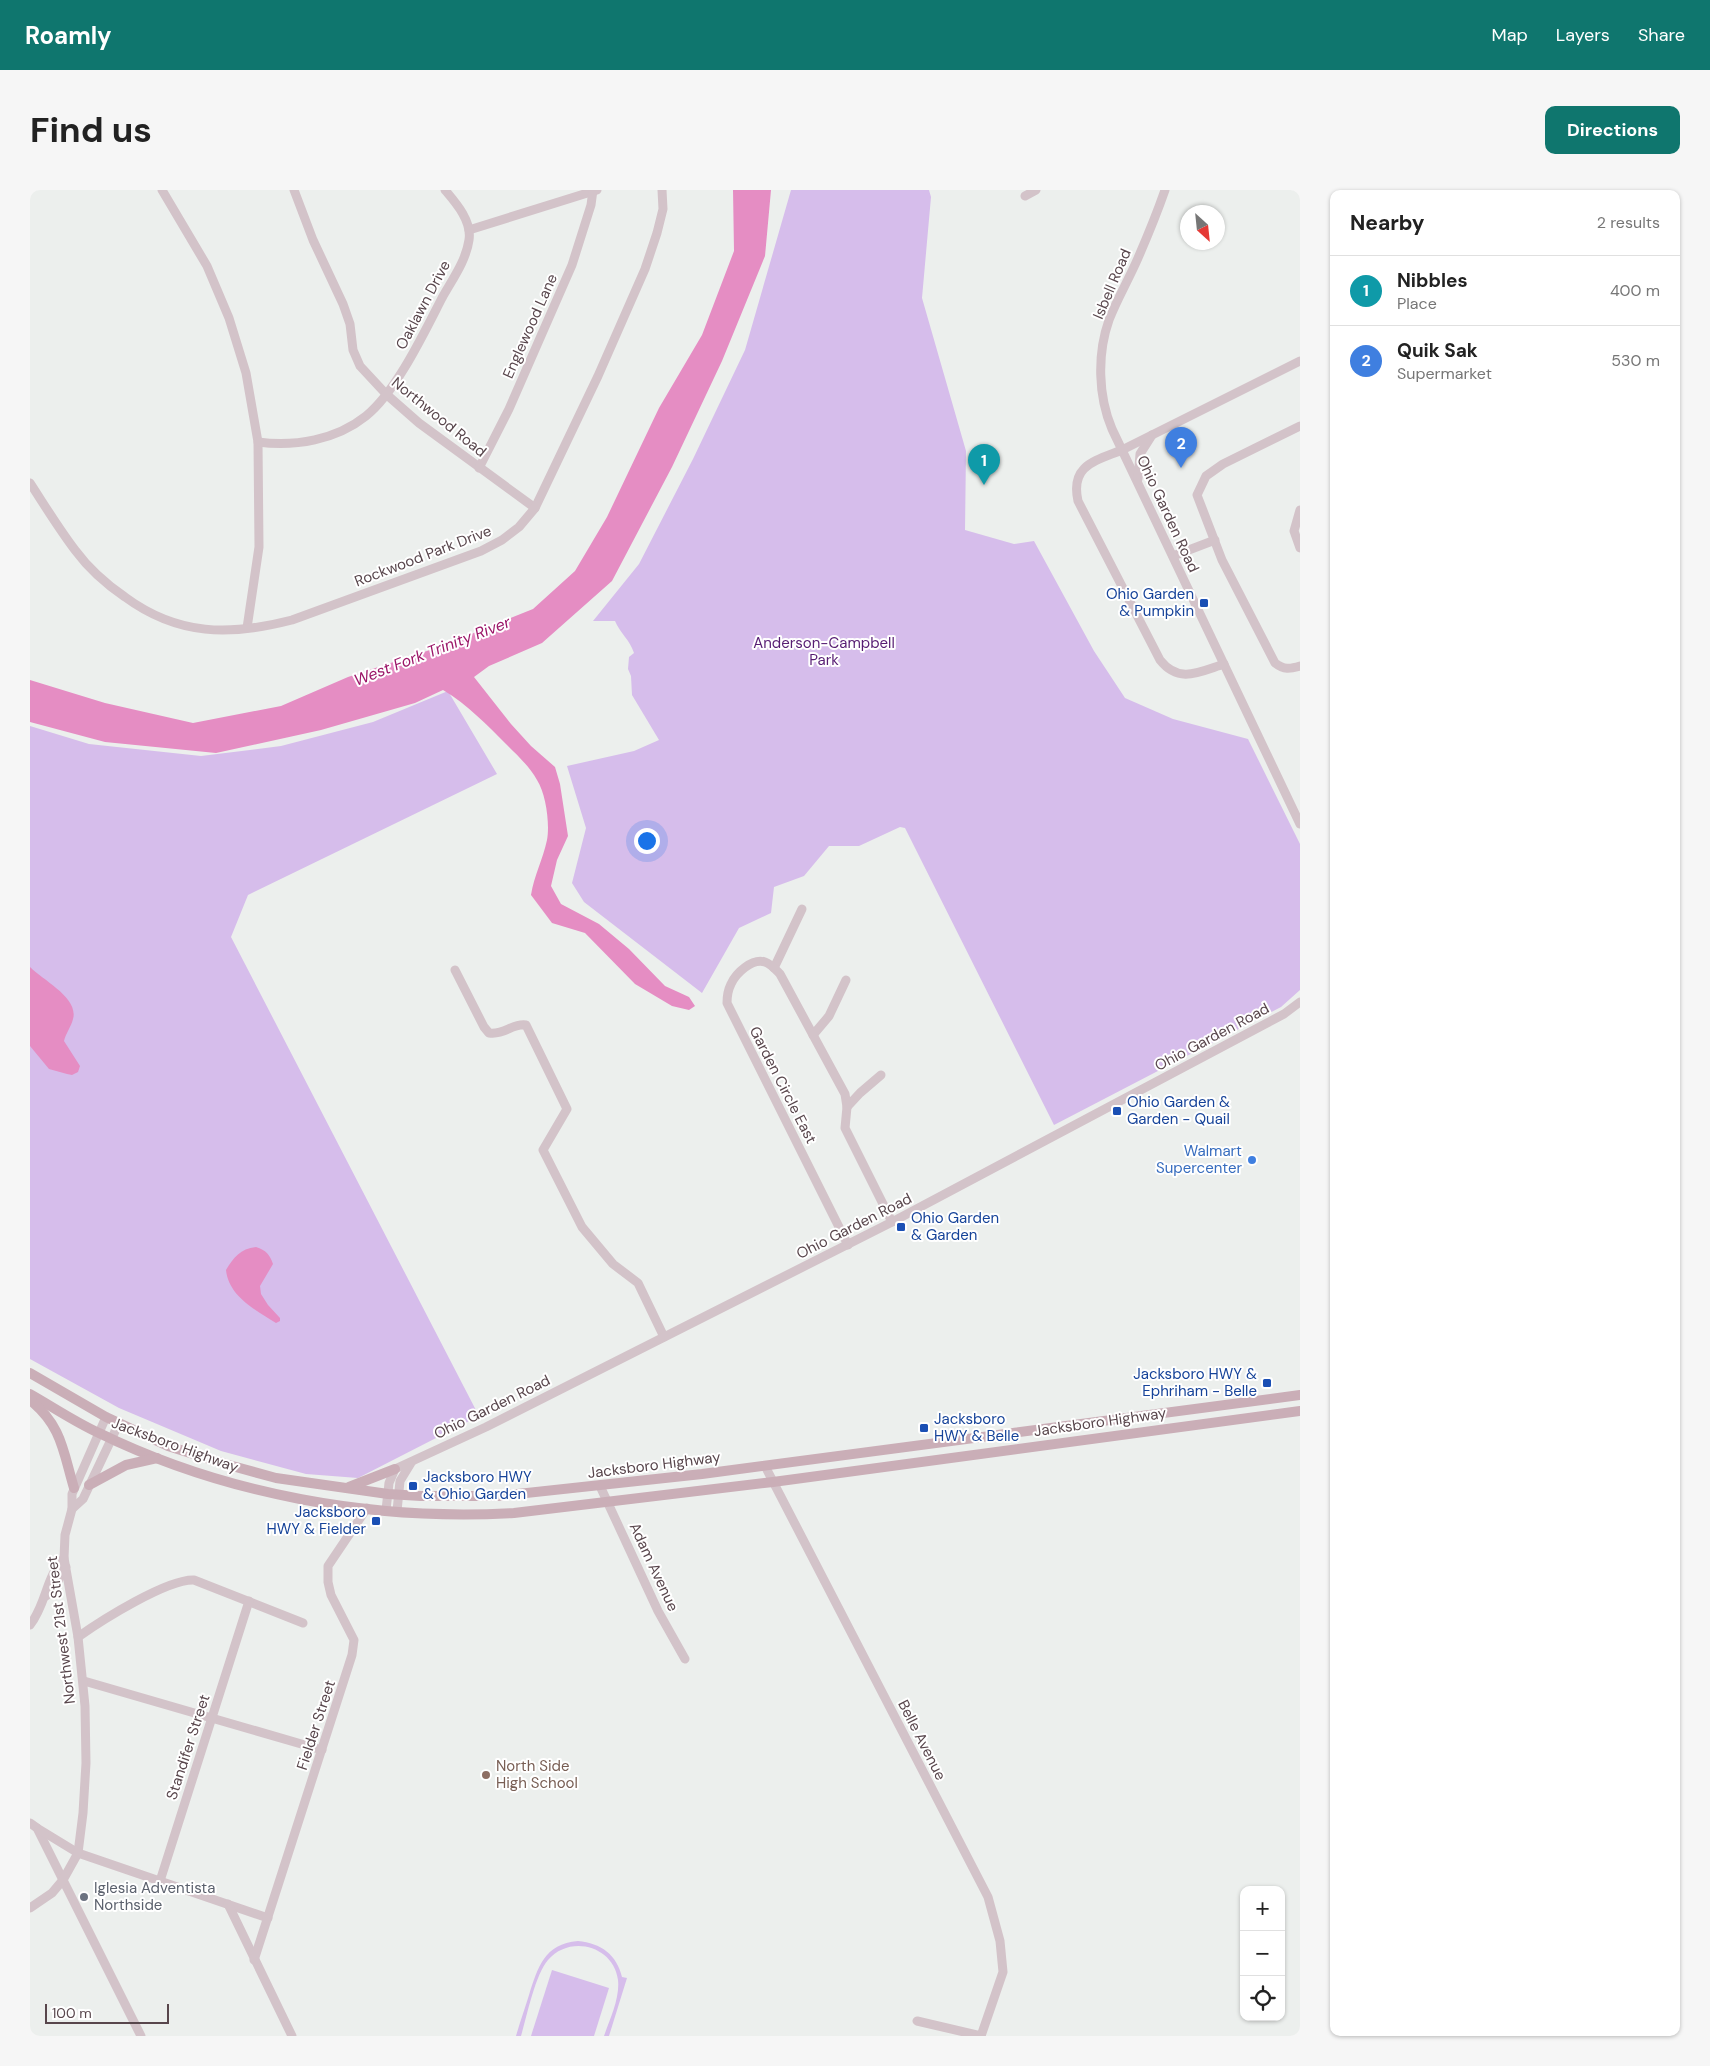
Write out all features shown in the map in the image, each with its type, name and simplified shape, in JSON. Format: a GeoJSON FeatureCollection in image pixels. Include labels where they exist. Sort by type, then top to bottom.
{"type":"FeatureCollection","features":[{"type":"Feature","properties":{"kind":"main road","name":"Jacksboro Highway"},"geometry":{"type":"LineString","coordinates":[[30,1373],[106,1418],[168,1446],[276,1478],[393,1495],[498,1496],[600,1486],[1300,1395]]}},
{"type":"Feature","properties":{"kind":"main road","name":"Jacksboro Highway"},"geometry":{"type":"LineString","coordinates":[[30,1394],[111,1439],[158,1458],[231,1483],[329,1504],[397,1511],[482,1515],[514,1513],[772,1482],[1300,1411]]}},
{"type":"Feature","properties":{"kind":"main road"},"geometry":{"type":"LineString","coordinates":[[30,1400],[41,1409],[54,1426],[74,1488]]}},
{"type":"Feature","properties":{"kind":"main road"},"geometry":{"type":"LineString","coordinates":[[979,1437],[980,1453]]}},
{"type":"Feature","properties":{"kind":"main road"},"geometry":{"type":"LineString","coordinates":[[89,1485],[126,1465],[158,1458]]}},
{"type":"Feature","properties":{"kind":"main road"},"geometry":{"type":"LineString","coordinates":[[344,1488],[358,1485],[395,1469]]}},
{"type":"Feature","properties":{"kind":"street"},"geometry":{"type":"LineString","coordinates":[[162,190],[208,266],[229,318],[246,374],[258,442],[259,547],[247,628]]}},
{"type":"Feature","properties":{"kind":"street","name":"Northwood Road"},"geometry":{"type":"LineString","coordinates":[[294,190],[350,324],[353,350],[360,366],[386,394],[419,423],[535,508]]}},
{"type":"Feature","properties":{"kind":"street"},"geometry":{"type":"LineString","coordinates":[[445,190],[466,220],[469,230],[594,190]]}},
{"type":"Feature","properties":{"kind":"street","name":"Englewood Lane"},"geometry":{"type":"LineString","coordinates":[[479,468],[509,409],[572,265],[594,190]]}},
{"type":"Feature","properties":{"kind":"street","name":"Rockwood Park Drive"},"geometry":{"type":"LineString","coordinates":[[30,484],[75,551],[97,576],[144,611],[174,624],[190,628],[223,630],[267,626],[292,620],[480,551],[502,540],[519,527],[535,508],[598,376],[645,269],[658,233],[663,209],[662,190]]}},
{"type":"Feature","properties":{"kind":"street"},"geometry":{"type":"LineString","coordinates":[[1025,196],[1036,190]]}},
{"type":"Feature","properties":{"kind":"street","name":"Isbell Road"},"geometry":{"type":"LineString","coordinates":[[1122,450],[1109,422],[1103,398],[1102,355],[1109,321],[1138,257],[1165,190]]}},
{"type":"Feature","properties":{"kind":"street","name":"Oaklawn Drive"},"geometry":{"type":"LineString","coordinates":[[258,442],[283,444],[334,436],[367,415],[386,394],[409,360],[464,258],[470,239],[469,230]]}},
{"type":"Feature","properties":{"kind":"street","name":"Ohio Garden Road"},"geometry":{"type":"LineString","coordinates":[[1300,361],[1122,450],[1300,824]]}},
{"type":"Feature","properties":{"kind":"street"},"geometry":{"type":"LineString","coordinates":[[1300,426],[1223,464],[1206,476],[1200,485],[1197,495],[1222,560],[1275,663],[1281,668],[1289,669],[1300,666]]}},
{"type":"Feature","properties":{"kind":"street"},"geometry":{"type":"LineString","coordinates":[[1138,484],[1140,454],[1153,434]]}},
{"type":"Feature","properties":{"kind":"street"},"geometry":{"type":"LineString","coordinates":[[1122,450],[1094,462],[1079,472],[1076,493],[1078,501],[1123,592],[1166,668],[1171,672],[1193,674],[1224,664]]}},
{"type":"Feature","properties":{"kind":"street"},"geometry":{"type":"LineString","coordinates":[[1300,510],[1294,530],[1300,548]]}},
{"type":"Feature","properties":{"kind":"street"},"geometry":{"type":"LineString","coordinates":[[1172,556],[1214,540]]}},
{"type":"Feature","properties":{"kind":"street"},"geometry":{"type":"LineString","coordinates":[[802,909],[774,968],[780,974],[845,1094],[848,1108],[845,1128],[892,1222]]}},
{"type":"Feature","properties":{"kind":"street","name":"Garden Circle East"},"geometry":{"type":"LineString","coordinates":[[774,968],[764,961],[746,966],[731,983],[727,1003],[848,1245]]}},
{"type":"Feature","properties":{"kind":"street"},"geometry":{"type":"LineString","coordinates":[[455,970],[484,1027],[489,1033],[499,1034],[520,1024],[526,1025],[567,1109],[543,1150],[582,1227],[613,1264],[638,1283],[664,1337]]}},
{"type":"Feature","properties":{"kind":"street"},"geometry":{"type":"LineString","coordinates":[[813,1035],[828,1016],[846,980]]}},
{"type":"Feature","properties":{"kind":"street","name":"Ohio Garden Road"},"geometry":{"type":"LineString","coordinates":[[395,1469],[486,1427],[848,1245],[1284,1014],[1300,1002]]}},
{"type":"Feature","properties":{"kind":"street"},"geometry":{"type":"LineString","coordinates":[[848,1108],[860,1093],[881,1075]]}},
{"type":"Feature","properties":{"kind":"street","name":"Northwest 21st Street"},"geometry":{"type":"LineString","coordinates":[[30,1908],[52,1893],[78,1853],[84,1813],[86,1763],[84,1681],[65,1563],[65,1535],[72,1509],[74,1488],[106,1418]]}},
{"type":"Feature","properties":{"kind":"street","name":"Northwest 21st Street"},"geometry":{"type":"LineString","coordinates":[[72,1509],[83,1499],[118,1423]]}},
{"type":"Feature","properties":{"kind":"street"},"geometry":{"type":"LineString","coordinates":[[386,1510],[405,1470],[413,1461]]}},
{"type":"Feature","properties":{"kind":"street","name":"Belle Avenue"},"geometry":{"type":"LineString","coordinates":[[765,1466],[988,1897],[1000,1941],[1003,1972],[982,2036]]}},
{"type":"Feature","properties":{"kind":"street"},"geometry":{"type":"LineString","coordinates":[[395,1469],[393,1495],[397,1511]]}},
{"type":"Feature","properties":{"kind":"street","name":"Adam Avenue"},"geometry":{"type":"LineString","coordinates":[[600,1486],[658,1611],[685,1659]]}},
{"type":"Feature","properties":{"kind":"street","name":"Fielder Street"},"geometry":{"type":"LineString","coordinates":[[254,1960],[348,1671],[354,1640],[332,1595],[328,1582],[328,1566],[367,1508]]}},
{"type":"Feature","properties":{"kind":"street"},"geometry":{"type":"LineString","coordinates":[[30,1625],[39,1612],[46,1596],[45,1588],[57,1565],[65,1563]]}},
{"type":"Feature","properties":{"kind":"street"},"geometry":{"type":"LineString","coordinates":[[78,1636],[108,1615],[175,1583],[187,1580],[194,1580],[303,1623]]}},
{"type":"Feature","properties":{"kind":"street","name":"Standifer Street"},"geometry":{"type":"LineString","coordinates":[[160,1881],[249,1602]]}},
{"type":"Feature","properties":{"kind":"street"},"geometry":{"type":"LineString","coordinates":[[84,1681],[322,1750]]}},
{"type":"Feature","properties":{"kind":"street"},"geometry":{"type":"LineString","coordinates":[[34,1825],[78,1853],[268,1918]]}},
{"type":"Feature","properties":{"kind":"street"},"geometry":{"type":"LineString","coordinates":[[34,1825],[141,2036]]}},
{"type":"Feature","properties":{"kind":"street"},"geometry":{"type":"LineString","coordinates":[[228,1904],[289,2035]]}},
{"type":"Feature","properties":{"kind":"street"},"geometry":{"type":"LineString","coordinates":[[917,2021],[982,2036]]}},
{"type":"Feature","properties":{"kind":"green space","name":"Anderson-Campbell Park"},"geometry":{"type":"Polygon","coordinates":[[[791,190],[929,190],[931,197],[922,298],[966,451],[965,530],[1014,544],[1034,541],[1094,651],[1125,698],[1173,719],[1248,739],[1300,844],[1300,990],[1281,1007],[1054,1125],[905,828],[900,827],[859,846],[829,846],[804,876],[774,887],[771,913],[739,928],[702,993],[584,902],[572,883],[586,828],[567,766],[634,751],[659,740],[632,695],[631,676],[628,669],[629,657],[634,653],[630,644],[615,621],[593,621],[639,564],[693,459],[745,350],[791,190]]]}},
{"type":"Feature","properties":{"kind":"green space"},"geometry":{"type":"Polygon","coordinates":[[[448,691],[497,774],[248,895],[231,937],[479,1416],[358,1478],[306,1474],[221,1451],[119,1408],[30,1359],[30,726],[89,744],[201,756],[281,746],[373,722],[448,691]]]}},
{"type":"Feature","properties":{"kind":"green space"},"geometry":{"type":"Polygon","coordinates":[[[578,1941],[601,1947],[612,1956],[620,1969],[622,1977],[627,1978],[609,2036],[604,2036],[618,1994],[618,1980],[615,1968],[600,1952],[579,1946],[568,1947],[557,1952],[543,1967],[535,1985],[521,2036],[516,2036],[539,1966],[550,1952],[557,1947],[578,1941]]]}},
{"type":"Feature","properties":{"kind":"green space"},"geometry":{"type":"Polygon","coordinates":[[[552,1970],[609,1988],[594,2036],[531,2036],[552,1970]]]}},
{"type":"Feature","properties":{"kind":"water","name":"West Fork Trinity River"},"geometry":{"type":"Polygon","coordinates":[[[733,190],[771,190],[765,256],[722,361],[672,467],[612,581],[542,643],[489,666],[474,677],[511,724],[531,746],[555,767],[560,784],[568,836],[557,860],[551,886],[561,904],[599,924],[629,949],[665,986],[689,997],[695,1006],[689,1010],[672,1006],[635,984],[585,933],[552,923],[531,895],[548,833],[546,809],[540,786],[527,766],[492,730],[469,709],[443,690],[415,703],[321,730],[216,753],[105,742],[30,722],[30,680],[105,703],[193,723],[281,706],[348,677],[439,647],[533,609],[575,571],[607,517],[659,408],[702,335],[734,251],[733,190]]]}},
{"type":"Feature","properties":{"kind":"water"},"geometry":{"type":"Polygon","coordinates":[[[30,967],[59,990],[71,1004],[73,1019],[64,1041],[80,1066],[78,1072],[72,1075],[49,1069],[30,1046],[30,967]]]}},
{"type":"Feature","properties":{"kind":"water"},"geometry":{"type":"Polygon","coordinates":[[[256,1247],[267,1253],[273,1264],[260,1286],[261,1294],[280,1318],[280,1321],[276,1323],[245,1302],[232,1288],[228,1279],[226,1270],[235,1258],[242,1252],[256,1247]]]}},
{"type":"Feature","properties":{"kind":"place","name":"Quik Sak"},"geometry":{"type":"Point","coordinates":[1181,468]}},
{"type":"Feature","properties":{"kind":"place","name":"Nibbles"},"geometry":{"type":"Point","coordinates":[984,485]}},
{"type":"Feature","properties":{"kind":"place","name":"Ohio Garden & Pumpkin"},"geometry":{"type":"Point","coordinates":[1204,603]}},
{"type":"Feature","properties":{"kind":"place","name":"Ohio Garden & Garden - Quail"},"geometry":{"type":"Point","coordinates":[1117,1111]}},
{"type":"Feature","properties":{"kind":"place","name":"Walmart Supercenter"},"geometry":{"type":"Point","coordinates":[1252,1160]}},
{"type":"Feature","properties":{"kind":"place","name":"Ohio Garden & Garden"},"geometry":{"type":"Point","coordinates":[901,1227]}},
{"type":"Feature","properties":{"kind":"place","name":"Jacksboro HWY & Ephriham - Belle"},"geometry":{"type":"Point","coordinates":[1267,1383]}},
{"type":"Feature","properties":{"kind":"place","name":"Jacksboro HWY & Belle"},"geometry":{"type":"Point","coordinates":[924,1428]}},
{"type":"Feature","properties":{"kind":"place","name":"Jacksboro HWY & Ohio Garden"},"geometry":{"type":"Point","coordinates":[413,1486]}},
{"type":"Feature","properties":{"kind":"place","name":"Jacksboro HWY & Fielder"},"geometry":{"type":"Point","coordinates":[376,1521]}},
{"type":"Feature","properties":{"kind":"place","name":"North Side High School"},"geometry":{"type":"Point","coordinates":[486,1775]}},
{"type":"Feature","properties":{"kind":"place","name":"Iglesia Adventista Northside"},"geometry":{"type":"Point","coordinates":[84,1897]}}]}
